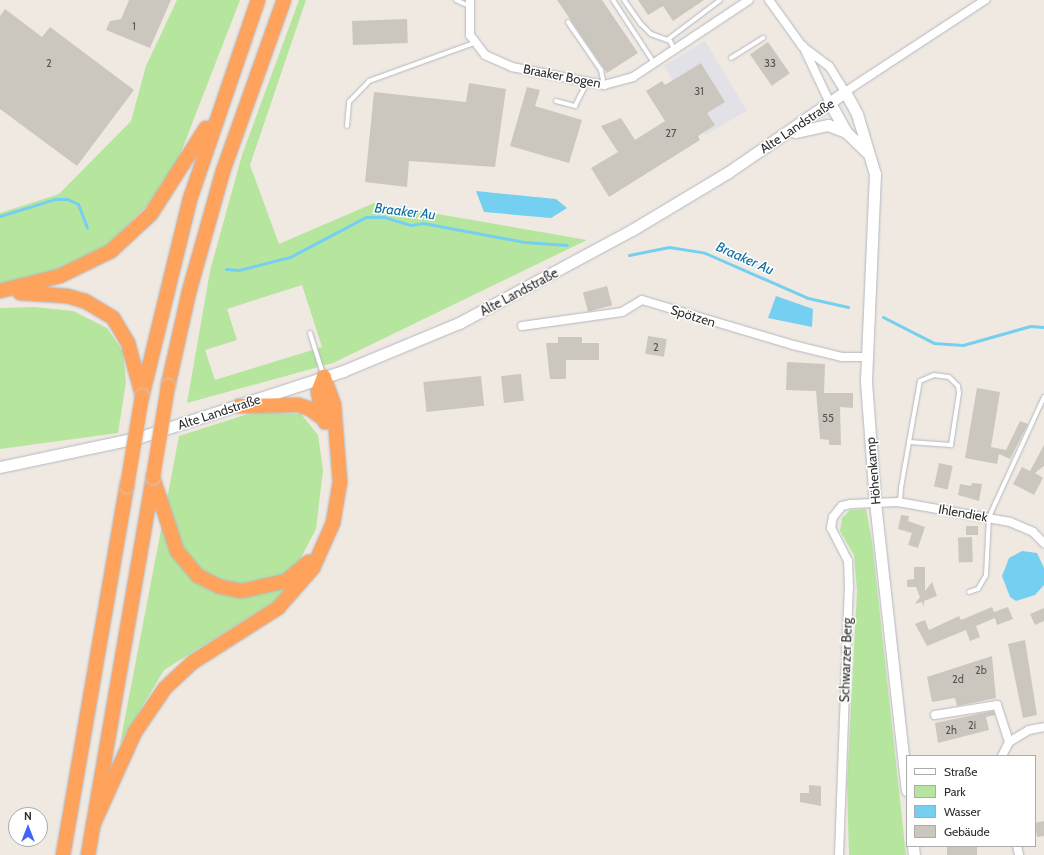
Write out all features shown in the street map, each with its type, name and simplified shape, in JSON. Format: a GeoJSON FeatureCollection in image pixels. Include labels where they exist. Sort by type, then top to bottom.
{"type":"FeatureCollection","features":[{"type":"Feature","properties":{"kind":"highway"},"geometry":{"type":"LineString","coordinates":[[63,855],[142,396],[166,286],[219,105],[258,0]]}},
{"type":"Feature","properties":{"kind":"highway"},"geometry":{"type":"LineString","coordinates":[[88,855],[168,386],[189,292],[223,171],[284,0]]}},
{"type":"Feature","properties":{"kind":"highway"},"geometry":{"type":"LineString","coordinates":[[0,291],[60,276],[91,264],[132,234],[167,191],[219,105]]}},
{"type":"Feature","properties":{"kind":"highway"},"geometry":{"type":"LineString","coordinates":[[0,294],[37,292],[67,296],[100,309],[113,318],[128,343],[142,396]]}},
{"type":"Feature","properties":{"kind":"highway"},"geometry":{"type":"LineString","coordinates":[[324,377],[318,392],[324,419],[338,448]]}},
{"type":"Feature","properties":{"kind":"highway"},"geometry":{"type":"LineString","coordinates":[[93,825],[135,732],[165,688],[193,662],[278,608],[305,579],[321,551],[338,505],[338,448],[334,405],[324,377]]}},
{"type":"Feature","properties":{"kind":"highway"},"geometry":{"type":"LineString","coordinates":[[239,406],[298,406],[310,409],[324,419]]}},
{"type":"Feature","properties":{"kind":"highway"},"geometry":{"type":"LineString","coordinates":[[153,477],[177,551],[198,576],[221,587],[242,591],[272,587],[299,572],[321,551]]}},
{"type":"Feature","properties":{"kind":"main road","name":"Alte Landstraße"},"geometry":{"type":"LineString","coordinates":[[0,467],[138,438],[239,406],[382,357],[536,284],[632,230],[782,136],[845,92]]}},
{"type":"Feature","properties":{"kind":"main road","name":"Höhenkamp"},"geometry":{"type":"LineString","coordinates":[[845,92],[857,114],[875,174],[876,201],[865,357],[875,502],[906,781]]}},
{"type":"Feature","properties":{"kind":"main road","name":"Höhenkamp"},"geometry":{"type":"LineString","coordinates":[[830,103],[846,132],[868,153]]}},
{"type":"Feature","properties":{"kind":"main road"},"geometry":{"type":"LineString","coordinates":[[782,136],[817,126],[836,127],[846,132]]}},
{"type":"Feature","properties":{"kind":"street","name":"Braaker Bogen"},"geometry":{"type":"LineString","coordinates":[[469,3],[467,23],[474,43],[497,63],[586,84],[604,86],[623,82],[654,63],[739,3],[749,0]]}},
{"type":"Feature","properties":{"kind":"street"},"geometry":{"type":"LineString","coordinates":[[769,0],[802,46],[830,103]]}},
{"type":"Feature","properties":{"kind":"street","name":"Alte Landstraße"},"geometry":{"type":"LineString","coordinates":[[845,92],[985,0]]}},
{"type":"Feature","properties":{"kind":"street"},"geometry":{"type":"LineString","coordinates":[[802,46],[821,58],[845,92]]}},
{"type":"Feature","properties":{"kind":"street","name":"Spötzen"},"geometry":{"type":"LineString","coordinates":[[522,326],[622,312],[642,300],[793,345],[842,357],[865,357]]}},
{"type":"Feature","properties":{"kind":"street","name":"Ihlendiek"},"geometry":{"type":"LineString","coordinates":[[875,502],[900,502],[989,517],[1033,532],[1044,543]]}},
{"type":"Feature","properties":{"kind":"street","name":"Schwarzer Berg"},"geometry":{"type":"LineString","coordinates":[[838,855],[849,588],[845,550],[831,528],[833,517],[842,506],[875,502]]}},
{"type":"Feature","properties":{"kind":"street"},"geometry":{"type":"LineString","coordinates":[[935,715],[997,705],[1009,742]]}},
{"type":"Feature","properties":{"kind":"street"},"geometry":{"type":"LineString","coordinates":[[1002,755],[1009,742],[1029,730],[1044,727]]}},
{"type":"Feature","properties":{"kind":"lane"},"geometry":{"type":"LineString","coordinates":[[456,0],[469,3]]}},
{"type":"Feature","properties":{"kind":"lane"},"geometry":{"type":"LineString","coordinates":[[613,0],[654,63]]}},
{"type":"Feature","properties":{"kind":"lane"},"geometry":{"type":"LineString","coordinates":[[624,0],[640,24],[651,34],[667,40],[674,49]]}},
{"type":"Feature","properties":{"kind":"lane"},"geometry":{"type":"LineString","coordinates":[[667,40],[720,0]]}},
{"type":"Feature","properties":{"kind":"lane"},"geometry":{"type":"LineString","coordinates":[[568,22],[601,70],[604,86]]}},
{"type":"Feature","properties":{"kind":"lane"},"geometry":{"type":"LineString","coordinates":[[731,58],[763,38]]}},
{"type":"Feature","properties":{"kind":"lane"},"geometry":{"type":"LineString","coordinates":[[347,126],[349,102],[369,81],[474,43]]}},
{"type":"Feature","properties":{"kind":"lane"},"geometry":{"type":"LineString","coordinates":[[556,101],[575,106],[586,84]]}},
{"type":"Feature","properties":{"kind":"lane"},"geometry":{"type":"LineString","coordinates":[[310,333],[324,377]]}},
{"type":"Feature","properties":{"kind":"lane"},"geometry":{"type":"LineString","coordinates":[[900,502],[909,442],[920,381],[934,375],[949,377],[958,386],[959,393],[951,445],[909,442]]}},
{"type":"Feature","properties":{"kind":"lane"},"geometry":{"type":"LineString","coordinates":[[969,592],[978,589],[986,575],[989,517],[1044,397]]}},
{"type":"Feature","properties":{"kind":"shaded area"},"geometry":{"type":"Polygon","coordinates":[[[705,41],[747,110],[706,135],[664,66],[705,41]]]}},
{"type":"Feature","properties":{"kind":"green space"},"geometry":{"type":"Polygon","coordinates":[[[177,0],[240,0],[178,160],[148,205],[106,246],[65,268],[0,284],[0,213],[59,194],[131,121],[146,66],[177,0]]]}},
{"type":"Feature","properties":{"kind":"green space"},"geometry":{"type":"Polygon","coordinates":[[[299,0],[306,0],[250,165],[279,244],[374,203],[587,240],[333,363],[187,403],[210,271],[242,155],[299,0]],[[302,285],[227,309],[237,340],[205,350],[215,380],[322,347],[302,285]]]}},
{"type":"Feature","properties":{"kind":"green space"},"geometry":{"type":"Polygon","coordinates":[[[35,307],[73,311],[107,328],[123,351],[126,382],[118,433],[0,449],[0,308],[35,307]]]}},
{"type":"Feature","properties":{"kind":"green space"},"geometry":{"type":"Polygon","coordinates":[[[254,412],[301,414],[318,435],[323,470],[316,529],[280,598],[164,670],[120,744],[179,436],[254,412]]]}},
{"type":"Feature","properties":{"kind":"green space"},"geometry":{"type":"Polygon","coordinates":[[[866,509],[872,541],[906,855],[849,855],[847,784],[857,591],[854,555],[840,531],[842,518],[850,510],[866,509]]]}},
{"type":"Feature","properties":{"kind":"water"},"geometry":{"type":"Polygon","coordinates":[[[476,191],[556,199],[567,208],[551,218],[484,212],[476,191]]]}},
{"type":"Feature","properties":{"kind":"water"},"geometry":{"type":"Polygon","coordinates":[[[776,296],[813,309],[812,327],[768,318],[776,296]]]}},
{"type":"Feature","properties":{"kind":"water"},"geometry":{"type":"Polygon","coordinates":[[[1022,551],[1037,553],[1044,568],[1044,585],[1035,595],[1016,601],[1010,597],[1002,576],[1009,558],[1022,551]]]}},
{"type":"Feature","properties":{"kind":"building"},"geometry":{"type":"Polygon","coordinates":[[[129,0],[171,0],[150,48],[106,30],[110,21],[121,19],[129,0]]]}},
{"type":"Feature","properties":{"kind":"building"},"geometry":{"type":"Polygon","coordinates":[[[557,0],[602,0],[638,53],[607,73],[557,0]]]}},
{"type":"Feature","properties":{"kind":"building"},"geometry":{"type":"Polygon","coordinates":[[[638,0],[704,0],[673,21],[663,6],[648,15],[638,0]]]}},
{"type":"Feature","properties":{"kind":"building"},"geometry":{"type":"Polygon","coordinates":[[[5,9],[42,37],[50,27],[134,90],[77,166],[0,109],[0,16],[5,9]]]}},
{"type":"Feature","properties":{"kind":"building"},"geometry":{"type":"Polygon","coordinates":[[[407,19],[408,43],[353,45],[352,21],[407,19]]]}},
{"type":"Feature","properties":{"kind":"building"},"geometry":{"type":"Polygon","coordinates":[[[768,42],[790,73],[772,86],[750,55],[768,42]]]}},
{"type":"Feature","properties":{"kind":"building"},"geometry":{"type":"Polygon","coordinates":[[[701,63],[725,102],[707,113],[715,125],[698,136],[700,140],[609,197],[591,168],[618,152],[601,126],[621,118],[635,140],[665,121],[646,91],[662,81],[665,85],[701,63]]]}},
{"type":"Feature","properties":{"kind":"building"},"geometry":{"type":"Polygon","coordinates":[[[469,83],[506,89],[495,167],[409,161],[407,187],[365,182],[374,92],[466,102],[469,83]]]}},
{"type":"Feature","properties":{"kind":"building"},"geometry":{"type":"Polygon","coordinates":[[[527,87],[540,90],[535,106],[582,120],[569,163],[510,146],[527,87]]]}},
{"type":"Feature","properties":{"kind":"building"},"geometry":{"type":"Polygon","coordinates":[[[607,286],[612,305],[588,312],[583,292],[607,286]]]}},
{"type":"Feature","properties":{"kind":"building"},"geometry":{"type":"Polygon","coordinates":[[[648,336],[667,339],[664,357],[645,354],[648,336]]]}},
{"type":"Feature","properties":{"kind":"building"},"geometry":{"type":"Polygon","coordinates":[[[558,337],[582,337],[582,343],[599,343],[599,360],[566,360],[566,379],[550,379],[546,343],[558,343],[558,337]]]}},
{"type":"Feature","properties":{"kind":"building"},"geometry":{"type":"Polygon","coordinates":[[[787,362],[825,364],[824,393],[853,393],[853,408],[840,407],[841,445],[829,445],[829,440],[820,439],[816,391],[786,390],[787,362]]]}},
{"type":"Feature","properties":{"kind":"building"},"geometry":{"type":"Polygon","coordinates":[[[521,374],[524,401],[504,403],[501,376],[521,374]]]}},
{"type":"Feature","properties":{"kind":"building"},"geometry":{"type":"Polygon","coordinates":[[[481,376],[484,406],[426,412],[423,382],[481,376]]]}},
{"type":"Feature","properties":{"kind":"building"},"geometry":{"type":"Polygon","coordinates":[[[977,388],[1000,392],[991,447],[1006,450],[1020,421],[1028,424],[1010,459],[999,454],[997,464],[965,458],[977,388]]]}},
{"type":"Feature","properties":{"kind":"building"},"geometry":{"type":"Polygon","coordinates":[[[1044,445],[1044,466],[1035,473],[1043,478],[1034,495],[1013,484],[1022,467],[1030,471],[1044,445]]]}},
{"type":"Feature","properties":{"kind":"building"},"geometry":{"type":"Polygon","coordinates":[[[939,463],[953,466],[948,489],[934,486],[939,463]]]}},
{"type":"Feature","properties":{"kind":"building"},"geometry":{"type":"Polygon","coordinates":[[[972,483],[982,484],[979,501],[958,495],[960,484],[971,486],[972,483]]]}},
{"type":"Feature","properties":{"kind":"building"},"geometry":{"type":"Polygon","coordinates":[[[901,515],[909,516],[908,521],[925,527],[918,548],[908,545],[912,533],[898,529],[901,515]]]}},
{"type":"Feature","properties":{"kind":"building"},"geometry":{"type":"Polygon","coordinates":[[[966,526],[978,526],[978,535],[966,535],[966,526]]]}},
{"type":"Feature","properties":{"kind":"building"},"geometry":{"type":"Polygon","coordinates":[[[958,537],[972,537],[973,562],[959,562],[958,537]]]}},
{"type":"Feature","properties":{"kind":"building"},"geometry":{"type":"Polygon","coordinates":[[[914,567],[925,567],[925,591],[932,582],[937,596],[924,601],[924,607],[922,602],[915,604],[920,597],[916,587],[907,587],[907,580],[914,579],[914,567]]]}},
{"type":"Feature","properties":{"kind":"building"},"geometry":{"type":"Polygon","coordinates":[[[992,607],[994,612],[1008,607],[1013,619],[997,625],[995,618],[976,626],[980,637],[970,641],[966,630],[927,646],[915,624],[925,620],[929,630],[959,616],[961,620],[992,607]]]}},
{"type":"Feature","properties":{"kind":"building"},"geometry":{"type":"Polygon","coordinates":[[[1044,608],[1044,621],[1035,625],[1030,614],[1044,608]]]}},
{"type":"Feature","properties":{"kind":"building"},"geometry":{"type":"Polygon","coordinates":[[[1025,640],[1037,715],[1023,718],[1008,644],[1025,640]]]}},
{"type":"Feature","properties":{"kind":"building"},"geometry":{"type":"Polygon","coordinates":[[[992,656],[996,698],[957,706],[955,698],[932,702],[927,677],[992,656]]]}},
{"type":"Feature","properties":{"kind":"building"},"geometry":{"type":"Polygon","coordinates":[[[993,711],[995,715],[986,717],[989,730],[938,743],[935,723],[993,711]]]}},
{"type":"Feature","properties":{"kind":"building"},"geometry":{"type":"Polygon","coordinates":[[[809,785],[821,786],[821,806],[800,802],[800,793],[809,793],[809,785]]]}},
{"type":"Feature","properties":{"kind":"building"},"geometry":{"type":"Polygon","coordinates":[[[1044,821],[1044,836],[1037,837],[1036,823],[1044,821]]]}},
{"type":"Feature","properties":{"kind":"building"},"geometry":{"type":"Polygon","coordinates":[[[947,847],[977,847],[977,855],[947,855],[947,847]]]}},
{"type":"Feature","properties":{"kind":"waterway","name":"Braaker Au"},"geometry":{"type":"LineString","coordinates":[[0,216],[55,199],[67,199],[78,204],[87,227]]}},
{"type":"Feature","properties":{"kind":"waterway","name":"Braaker Au"},"geometry":{"type":"LineString","coordinates":[[226,269],[239,270],[290,257],[366,217],[384,217],[411,225],[423,223],[525,242],[567,245]]}},
{"type":"Feature","properties":{"kind":"waterway","name":"Braaker Au"},"geometry":{"type":"LineString","coordinates":[[629,255],[669,247],[705,253],[808,298],[848,307]]}},
{"type":"Feature","properties":{"kind":"waterway","name":"Braaker Au"},"geometry":{"type":"LineString","coordinates":[[883,317],[934,343],[963,345],[1030,326],[1044,327]]}}]}
